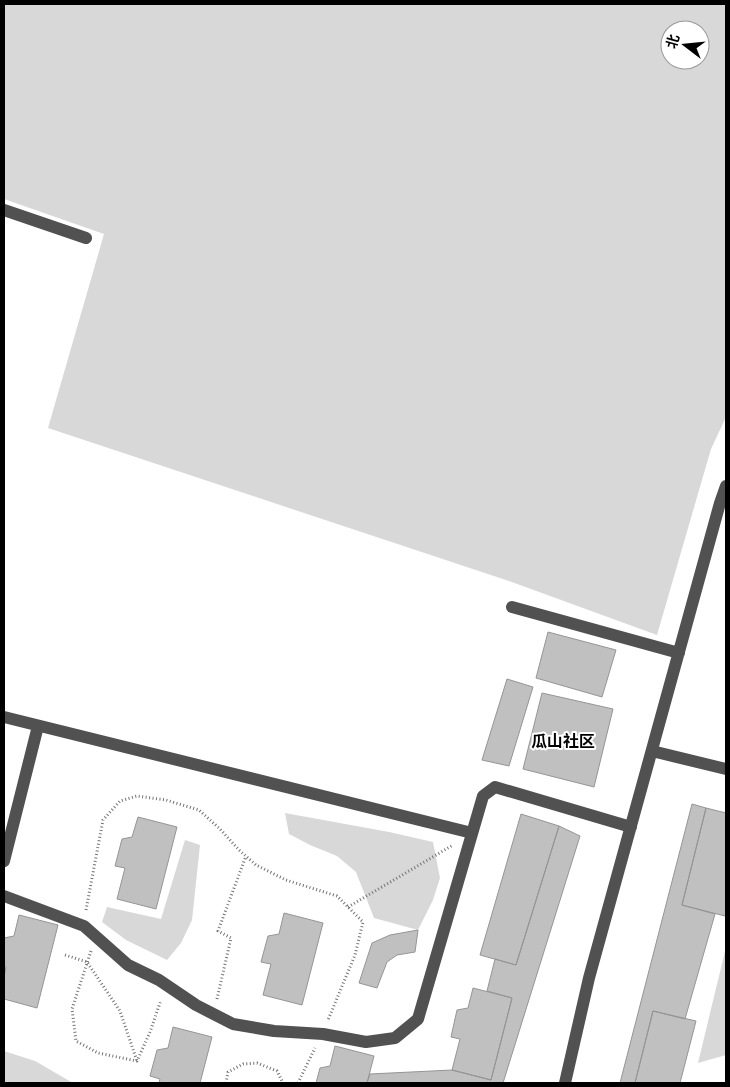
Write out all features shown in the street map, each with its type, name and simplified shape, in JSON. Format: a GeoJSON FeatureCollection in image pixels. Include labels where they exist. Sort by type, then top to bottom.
{"type":"FeatureCollection","features":[{"type":"Feature","properties":{"kind":"street"},"geometry":{"type":"LineString","coordinates":[[4,210],[86,238]]}},
{"type":"Feature","properties":{"kind":"street"},"geometry":{"type":"LineString","coordinates":[[565,1083],[589,978],[679,653],[723,504],[726,486]]}},
{"type":"Feature","properties":{"kind":"street"},"geometry":{"type":"LineString","coordinates":[[512,607],[679,653]]}},
{"type":"Feature","properties":{"kind":"street"},"geometry":{"type":"LineString","coordinates":[[4,717],[472,833]]}},
{"type":"Feature","properties":{"kind":"street"},"geometry":{"type":"LineString","coordinates":[[4,861],[38,726]]}},
{"type":"Feature","properties":{"kind":"street"},"geometry":{"type":"LineString","coordinates":[[652,751],[726,769]]}},
{"type":"Feature","properties":{"kind":"street"},"geometry":{"type":"LineString","coordinates":[[4,896],[84,926],[128,965],[159,980],[196,1005],[233,1024],[274,1031],[323,1034],[366,1042],[395,1038],[418,1019],[482,796],[495,787],[631,827]]}},
{"type":"Feature","properties":{"kind":"path"},"geometry":{"type":"LineString","coordinates":[[84,926],[103,820],[120,801],[137,796],[166,800],[199,810],[256,865],[286,880],[337,896],[363,922],[355,955],[323,1034],[298,1083]]}},
{"type":"Feature","properties":{"kind":"path"},"geometry":{"type":"LineString","coordinates":[[348,907],[472,833]]}},
{"type":"Feature","properties":{"kind":"path"},"geometry":{"type":"LineString","coordinates":[[213,1014],[231,938],[218,931],[246,856]]}},
{"type":"Feature","properties":{"kind":"path"},"geometry":{"type":"LineString","coordinates":[[95,936],[72,1009],[76,1041],[98,1053],[137,1061]]}},
{"type":"Feature","properties":{"kind":"path"},"geometry":{"type":"LineString","coordinates":[[65,955],[87,962],[120,1011],[137,1061]]}},
{"type":"Feature","properties":{"kind":"path"},"geometry":{"type":"LineString","coordinates":[[137,1061],[167,986]]}},
{"type":"Feature","properties":{"kind":"path"},"geometry":{"type":"LineString","coordinates":[[226,1083],[228,1072],[243,1064],[257,1063],[276,1071],[283,1083]]}},
{"type":"Feature","properties":{"kind":"shaded area"},"geometry":{"type":"Polygon","coordinates":[[[4,4],[726,4],[726,417],[711,449],[657,635],[509,581],[48,428],[104,234],[4,199],[4,4]]]}},
{"type":"Feature","properties":{"kind":"shaded area"},"geometry":{"type":"Polygon","coordinates":[[[285,813],[433,842],[440,878],[433,900],[418,930],[374,918],[356,872],[337,856],[289,834],[285,813]]]}},
{"type":"Feature","properties":{"kind":"shaded area"},"geometry":{"type":"Polygon","coordinates":[[[185,840],[200,845],[192,920],[181,943],[167,960],[126,940],[102,922],[107,907],[161,919],[185,840]]]}},
{"type":"Feature","properties":{"kind":"shaded area"},"geometry":{"type":"Polygon","coordinates":[[[726,947],[726,1055],[698,1063],[726,947]]]}},
{"type":"Feature","properties":{"kind":"shaded area"},"geometry":{"type":"Polygon","coordinates":[[[4,1051],[35,1061],[73,1083],[4,1083],[4,1051]]]}},
{"type":"Feature","properties":{"kind":"building"},"geometry":{"type":"Polygon","coordinates":[[[548,632],[616,650],[602,697],[536,678],[548,632]]]}},
{"type":"Feature","properties":{"kind":"building"},"geometry":{"type":"Polygon","coordinates":[[[507,679],[533,687],[509,766],[482,760],[507,679]]]}},
{"type":"Feature","properties":{"kind":"building"},"geometry":{"type":"Polygon","coordinates":[[[542,693],[613,709],[594,787],[523,769],[542,693]]]}},
{"type":"Feature","properties":{"kind":"building"},"geometry":{"type":"Polygon","coordinates":[[[692,804],[706,808],[682,905],[715,914],[685,1019],[653,1011],[635,1083],[620,1083],[692,804]]]}},
{"type":"Feature","properties":{"kind":"building"},"geometry":{"type":"Polygon","coordinates":[[[706,808],[726,813],[725,916],[682,905],[706,808]]]}},
{"type":"Feature","properties":{"kind":"building"},"geometry":{"type":"Polygon","coordinates":[[[521,814],[559,826],[516,965],[480,955],[521,814]]]}},
{"type":"Feature","properties":{"kind":"building"},"geometry":{"type":"Polygon","coordinates":[[[138,817],[177,827],[156,909],[117,899],[125,868],[115,866],[122,839],[132,837],[138,817]]]}},
{"type":"Feature","properties":{"kind":"building"},"geometry":{"type":"Polygon","coordinates":[[[559,826],[580,836],[503,1083],[367,1083],[370,1074],[452,1070],[491,1080],[512,998],[487,991],[495,959],[516,965],[559,826]]]}},
{"type":"Feature","properties":{"kind":"building"},"geometry":{"type":"Polygon","coordinates":[[[284,913],[323,923],[302,1005],[263,995],[271,964],[261,962],[268,936],[279,934],[284,913]]]}},
{"type":"Feature","properties":{"kind":"building"},"geometry":{"type":"Polygon","coordinates":[[[19,915],[58,925],[37,1008],[4,999],[6,967],[4,966],[4,938],[14,936],[19,915]]]}},
{"type":"Feature","properties":{"kind":"building"},"geometry":{"type":"Polygon","coordinates":[[[418,930],[415,952],[397,955],[387,962],[377,988],[359,983],[372,943],[390,935],[418,930]]]}},
{"type":"Feature","properties":{"kind":"building"},"geometry":{"type":"Polygon","coordinates":[[[473,988],[512,998],[491,1080],[452,1070],[460,1039],[451,1037],[457,1010],[468,1008],[473,988]]]}},
{"type":"Feature","properties":{"kind":"building"},"geometry":{"type":"Polygon","coordinates":[[[653,1011],[696,1021],[680,1083],[635,1083],[653,1011]]]}},
{"type":"Feature","properties":{"kind":"building"},"geometry":{"type":"Polygon","coordinates":[[[173,1027],[212,1037],[200,1083],[159,1083],[160,1079],[150,1076],[157,1050],[168,1048],[173,1027]]]}},
{"type":"Feature","properties":{"kind":"building"},"geometry":{"type":"Polygon","coordinates":[[[335,1046],[374,1056],[367,1083],[316,1083],[320,1068],[330,1066],[335,1046]]]}},
{"type":"Feature","properties":{"kind":"district","name":"瓜山社区"},"geometry":{"type":"Point","coordinates":[563,740]}}]}
